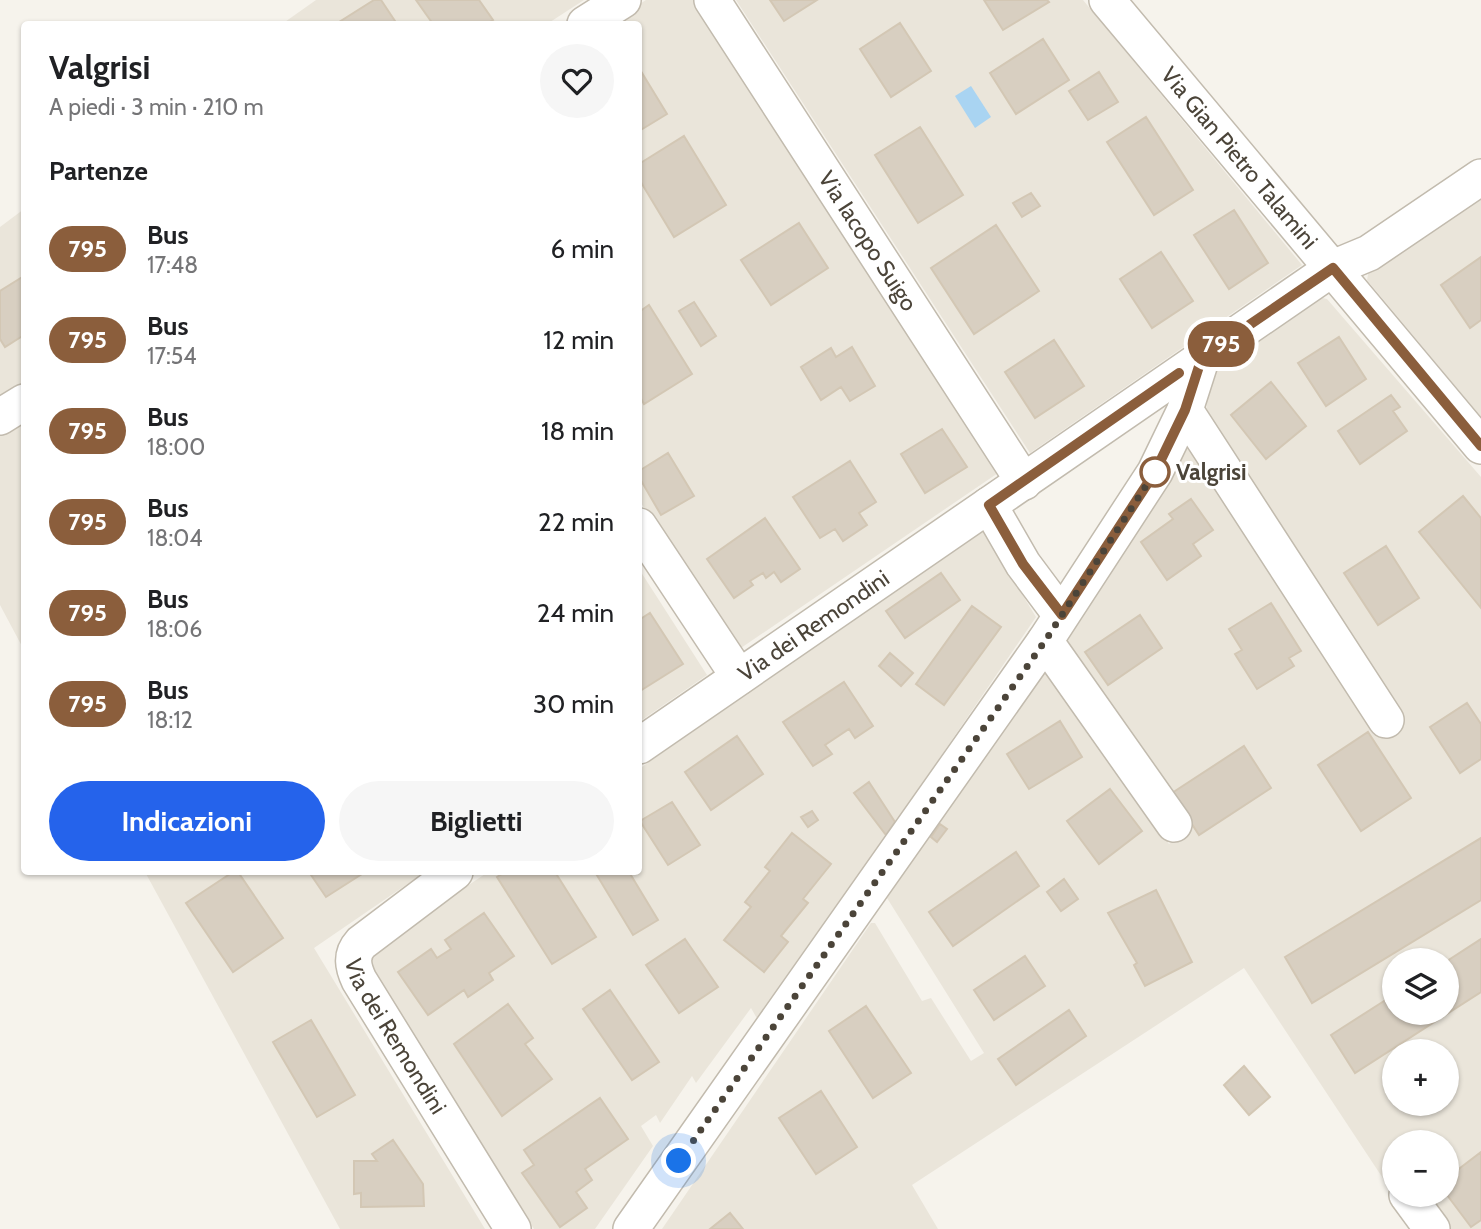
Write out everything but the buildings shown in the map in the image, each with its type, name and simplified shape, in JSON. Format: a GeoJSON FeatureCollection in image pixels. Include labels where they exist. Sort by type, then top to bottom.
{"type":"FeatureCollection","features":[{"type":"Feature","properties":{"kind":"street"},"geometry":{"type":"LineString","coordinates":[[590,21],[623,0]]}},
{"type":"Feature","properties":{"kind":"street","name":"Via Iacopo Suigo"},"geometry":{"type":"LineString","coordinates":[[712,0],[1024,482]]}},
{"type":"Feature","properties":{"kind":"street","name":"Via Gian Pietro Talamini"},"geometry":{"type":"LineString","coordinates":[[1107,0],[1481,446]]}},
{"type":"Feature","properties":{"kind":"street"},"geometry":{"type":"LineString","coordinates":[[631,1229],[1053,628],[1155,472],[1185,410],[1202,357],[1333,268],[1368,253],[1481,177]]}},
{"type":"Feature","properties":{"kind":"street","name":"Via dei Remondini"},"geometry":{"type":"LineString","coordinates":[[642,744],[1202,357]]}},
{"type":"Feature","properties":{"kind":"street"},"geometry":{"type":"LineString","coordinates":[[0,417],[21,404]]}},
{"type":"Feature","properties":{"kind":"street"},"geometry":{"type":"LineString","coordinates":[[1185,410],[1386,720]]}},
{"type":"Feature","properties":{"kind":"street"},"geometry":{"type":"LineString","coordinates":[[989,505],[1023,564],[1053,628],[1174,824]]}},
{"type":"Feature","properties":{"kind":"street"},"geometry":{"type":"LineString","coordinates":[[642,531],[739,677]]}},
{"type":"Feature","properties":{"kind":"street","name":"Via dei Remondini"},"geometry":{"type":"LineString","coordinates":[[445,875],[360,943],[355,949],[353,966],[359,980],[513,1229]]}},
{"type":"Feature","properties":{"kind":"street"},"geometry":{"type":"LineString","coordinates":[[1416,1207],[1432,1229]]}},
{"type":"Feature","properties":{"kind":"shaded area"},"geometry":{"type":"Polygon","coordinates":[[[316,0],[584,0],[552,21],[286,21],[316,0]]]}},
{"type":"Feature","properties":{"kind":"shaded area"},"geometry":{"type":"Polygon","coordinates":[[[646,0],[693,0],[998,473],[738,650],[642,505],[642,21],[614,21],[646,0]]]}},
{"type":"Feature","properties":{"kind":"shaded area"},"geometry":{"type":"Polygon","coordinates":[[[736,0],[1083,0],[1302,265],[1030,453],[736,0]]]}},
{"type":"Feature","properties":{"kind":"shaded area"},"geometry":{"type":"Polygon","coordinates":[[[1481,186],[1481,417],[1367,280],[1371,259],[1481,186]]]}},
{"type":"Feature","properties":{"kind":"shaded area"},"geometry":{"type":"Polygon","coordinates":[[[21,211],[21,396],[0,408],[0,227],[21,211]]]}},
{"type":"Feature","properties":{"kind":"shaded area"},"geometry":{"type":"Polygon","coordinates":[[[1318,297],[1327,299],[1481,477],[1481,1229],[1449,1229],[1433,1207],[1459,1207],[1459,1130],[1382,1130],[1382,1177],[1244,968],[912,1185],[938,1229],[662,1229],[871,923],[875,923],[922,1001],[931,998],[971,1061],[984,1053],[887,898],[1047,665],[1169,844],[1188,832],[1063,639],[1206,417],[1208,374],[1318,297]]]}},
{"type":"Feature","properties":{"kind":"shaded area"},"geometry":{"type":"Polygon","coordinates":[[[21,413],[21,644],[0,605],[0,426],[21,413]]]}},
{"type":"Feature","properties":{"kind":"shaded area"},"geometry":{"type":"Polygon","coordinates":[[[983,530],[1036,617],[759,1022],[751,1008],[696,1083],[692,1076],[660,1123],[656,1115],[641,1126],[653,1146],[595,1229],[534,1229],[364,965],[371,951],[484,875],[642,875],[642,767],[983,530]]]}},
{"type":"Feature","properties":{"kind":"shaded area"},"geometry":{"type":"Polygon","coordinates":[[[642,574],[707,675],[642,720],[642,574]]]}},
{"type":"Feature","properties":{"kind":"shaded area"},"geometry":{"type":"Polygon","coordinates":[[[147,875],[419,876],[314,948],[485,1229],[340,1229],[147,875]]]}},
{"type":"Feature","properties":{"kind":"water"},"geometry":{"type":"Polygon","coordinates":[[[971,86],[991,117],[975,128],[955,96],[971,86]]]}},
{"type":"Feature","properties":{"kind":"bus line","name":"795"},"geometry":{"type":"LineString","coordinates":[[1179,373],[989,505],[1023,564],[1062,615],[1155,472],[1185,410],[1202,357],[1333,268],[1481,446]]}},
{"type":"Feature","properties":{"kind":"place","name":"Valgrisi"},"geometry":{"type":"Point","coordinates":[1155,472]}},
{"type":"Feature","properties":{"kind":"route"},"geometry":{"type":"LineString","coordinates":[[679,1161],[1045,641],[1155,472]]}}]}
